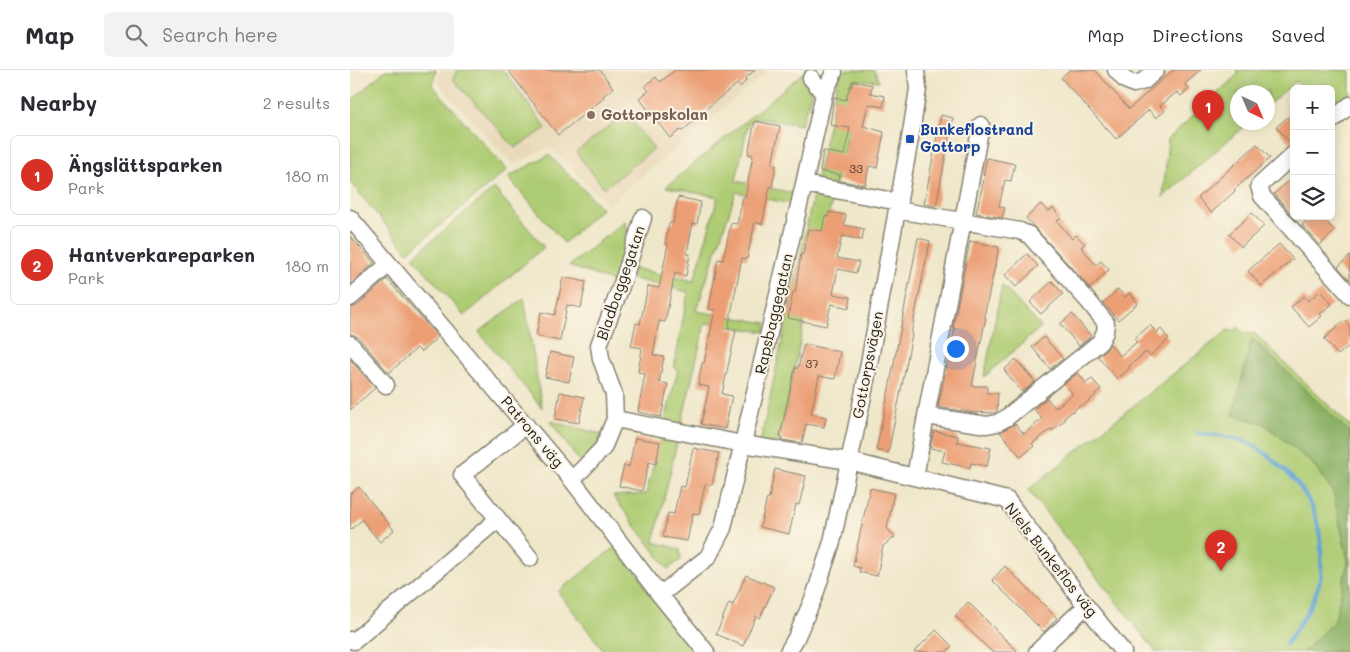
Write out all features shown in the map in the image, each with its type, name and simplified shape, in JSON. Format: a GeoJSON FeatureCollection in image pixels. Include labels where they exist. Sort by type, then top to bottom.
{"type":"FeatureCollection","features":[{"type":"Feature","properties":{"kind":"street","name":"Gottorpsvägen"},"geometry":{"type":"LineString","coordinates":[[788,652],[814,597],[832,542],[863,396],[914,120],[918,89],[916,70]]}},
{"type":"Feature","properties":{"kind":"street"},"geometry":{"type":"LineString","coordinates":[[1116,70],[1126,80],[1134,84],[1144,81],[1156,70]]}},
{"type":"Feature","properties":{"kind":"street","name":"Rapsbaggegatan"},"geometry":{"type":"LineString","coordinates":[[660,595],[708,557],[723,528],[824,94],[834,72]]}},
{"type":"Feature","properties":{"kind":"street"},"geometry":{"type":"LineString","coordinates":[[810,78],[824,94]]}},
{"type":"Feature","properties":{"kind":"street"},"geometry":{"type":"LineString","coordinates":[[1335,118],[1350,105]]}},
{"type":"Feature","properties":{"kind":"street"},"geometry":{"type":"LineString","coordinates":[[915,477],[981,125]]}},
{"type":"Feature","properties":{"kind":"street"},"geometry":{"type":"LineString","coordinates":[[1290,158],[1259,186],[1262,196],[1350,295]]}},
{"type":"Feature","properties":{"kind":"street"},"geometry":{"type":"LineString","coordinates":[[804,184],[964,222],[1029,235],[1106,323],[1106,332],[1100,342],[1006,418],[997,423],[986,425],[926,416]]}},
{"type":"Feature","properties":{"kind":"street","name":"Patrons väg"},"geometry":{"type":"LineString","coordinates":[[350,218],[572,480],[706,652]]}},
{"type":"Feature","properties":{"kind":"street","name":"Bladbaggegatan"},"geometry":{"type":"LineString","coordinates":[[572,480],[604,448],[615,419],[614,394],[601,360],[599,345],[624,278],[643,218]]}},
{"type":"Feature","properties":{"kind":"street"},"geometry":{"type":"LineString","coordinates":[[350,298],[389,264]]}},
{"type":"Feature","properties":{"kind":"street"},"geometry":{"type":"LineString","coordinates":[[350,344],[386,385]]}},
{"type":"Feature","properties":{"kind":"street"},"geometry":{"type":"LineString","coordinates":[[615,419],[743,444],[849,461]]}},
{"type":"Feature","properties":{"kind":"street"},"geometry":{"type":"LineString","coordinates":[[526,425],[462,475],[530,558]]}},
{"type":"Feature","properties":{"kind":"street","name":"Niels Bunkeflos väg"},"geometry":{"type":"LineString","coordinates":[[849,461],[1007,500],[1086,606],[1123,652]]}},
{"type":"Feature","properties":{"kind":"street"},"geometry":{"type":"LineString","coordinates":[[350,640],[354,641],[498,519]]}},
{"type":"Feature","properties":{"kind":"street"},"geometry":{"type":"LineString","coordinates":[[1037,652],[1086,606]]}},
{"type":"Feature","properties":{"kind":"shaded area","name":"Gottorpskolan"},"geometry":{"type":"Polygon","coordinates":[[[441,70],[769,70],[608,205],[550,147],[513,164],[437,82],[441,70]]]}},
{"type":"Feature","properties":{"kind":"green space"},"geometry":{"type":"Polygon","coordinates":[[[385,70],[436,70],[432,85],[507,170],[408,252],[350,182],[350,102],[385,70]]]}},
{"type":"Feature","properties":{"kind":"green space"},"geometry":{"type":"Polygon","coordinates":[[[457,70],[503,70],[546,128],[515,148],[453,79],[457,70]]]}},
{"type":"Feature","properties":{"kind":"green space"},"geometry":{"type":"Polygon","coordinates":[[[840,70],[874,70],[879,81],[853,80],[845,114],[849,126],[778,446],[760,444],[840,70]]]}},
{"type":"Feature","properties":{"kind":"green space"},"geometry":{"type":"Polygon","coordinates":[[[1236,70],[1350,70],[1350,95],[1335,108],[1335,85],[1299,85],[1296,81],[1275,99],[1275,85],[1230,85],[1230,130],[1240,130],[1163,197],[1168,139],[1238,74],[1236,70]]]}},
{"type":"Feature","properties":{"kind":"green space"},"geometry":{"type":"Polygon","coordinates":[[[803,73],[813,87],[801,125],[756,118],[748,124],[736,181],[798,194],[795,205],[736,192],[696,311],[767,323],[765,332],[705,323],[654,542],[680,549],[681,560],[668,569],[613,496],[646,494],[678,370],[674,368],[688,292],[629,278],[632,268],[694,281],[718,197],[666,187],[803,73]]]}},
{"type":"Feature","properties":{"kind":"green space"},"geometry":{"type":"Polygon","coordinates":[[[626,113],[654,149],[604,188],[576,152],[626,113]]]}},
{"type":"Feature","properties":{"kind":"green space"},"geometry":{"type":"Polygon","coordinates":[[[549,155],[602,208],[564,243],[508,177],[549,155]]]}},
{"type":"Feature","properties":{"kind":"green space"},"geometry":{"type":"Polygon","coordinates":[[[494,188],[544,247],[464,316],[413,257],[494,188]]]}},
{"type":"Feature","properties":{"kind":"green space"},"geometry":{"type":"Polygon","coordinates":[[[625,221],[628,245],[614,282],[569,266],[625,221]]]}},
{"type":"Feature","properties":{"kind":"green space"},"geometry":{"type":"Polygon","coordinates":[[[1002,285],[1041,327],[984,377],[1002,285]]]}},
{"type":"Feature","properties":{"kind":"green space"},"geometry":{"type":"Polygon","coordinates":[[[524,298],[542,408],[479,332],[524,298]]]}},
{"type":"Feature","properties":{"kind":"green space"},"geometry":{"type":"Polygon","coordinates":[[[1238,327],[1243,332],[1255,334],[1350,426],[1350,652],[1156,652],[1028,490],[1228,330],[1234,331],[1238,327]]]}},
{"type":"Feature","properties":{"kind":"green space"},"geometry":{"type":"Polygon","coordinates":[[[1252,338],[1350,433],[1350,652],[1303,652],[1335,620],[1348,561],[1333,492],[1312,463],[1263,423],[1233,415],[1252,338]]]}},
{"type":"Feature","properties":{"kind":"green space"},"geometry":{"type":"Polygon","coordinates":[[[550,421],[605,435],[582,465],[550,421]]]}},
{"type":"Feature","properties":{"kind":"green space"},"geometry":{"type":"Polygon","coordinates":[[[616,546],[699,652],[605,652],[558,592],[616,546]]]}},
{"type":"Feature","properties":{"kind":"building"},"geometry":{"type":"Polygon","coordinates":[[[508,70],[600,70],[613,88],[603,96],[604,98],[558,135],[508,70]]]}},
{"type":"Feature","properties":{"kind":"building"},"geometry":{"type":"Polygon","coordinates":[[[675,70],[755,70],[745,78],[746,81],[740,87],[737,84],[702,112],[704,114],[696,121],[670,138],[639,98],[649,91],[645,86],[656,77],[660,82],[675,70]]]}},
{"type":"Feature","properties":{"kind":"building"},"geometry":{"type":"Polygon","coordinates":[[[1069,70],[1095,70],[1129,109],[1173,70],[1201,70],[1185,84],[1189,89],[1181,96],[1177,92],[1160,106],[1165,111],[1156,118],[1149,110],[1116,139],[1061,78],[1069,70]]]}},
{"type":"Feature","properties":{"kind":"building"},"geometry":{"type":"Polygon","coordinates":[[[853,81],[872,85],[870,93],[885,96],[883,107],[868,104],[863,126],[884,132],[877,168],[869,166],[865,185],[841,181],[839,180],[840,175],[820,171],[823,151],[844,155],[850,128],[830,125],[834,97],[846,100],[853,81]]]}},
{"type":"Feature","properties":{"kind":"building"},"geometry":{"type":"Polygon","coordinates":[[[941,115],[953,118],[936,206],[924,204],[941,115]]]}},
{"type":"Feature","properties":{"kind":"building"},"geometry":{"type":"Polygon","coordinates":[[[1290,115],[1290,143],[1276,127],[1290,115]]]}},
{"type":"Feature","properties":{"kind":"building"},"geometry":{"type":"Polygon","coordinates":[[[755,121],[780,126],[772,164],[776,165],[772,187],[770,187],[762,224],[755,222],[747,259],[742,258],[728,329],[736,330],[722,394],[732,396],[725,429],[701,424],[709,387],[698,385],[715,310],[709,309],[718,259],[723,260],[731,223],[737,224],[743,197],[745,198],[753,155],[748,154],[755,121]]]}},
{"type":"Feature","properties":{"kind":"building"},"geometry":{"type":"Polygon","coordinates":[[[1257,144],[1270,158],[1211,213],[1198,198],[1257,144]]]}},
{"type":"Feature","properties":{"kind":"building"},"geometry":{"type":"Polygon","coordinates":[[[987,158],[1015,164],[1011,181],[1005,180],[999,206],[1005,208],[1002,218],[976,213],[987,158]]]}},
{"type":"Feature","properties":{"kind":"building"},"geometry":{"type":"Polygon","coordinates":[[[1290,181],[1290,212],[1274,194],[1290,181]]]}},
{"type":"Feature","properties":{"kind":"building"},"geometry":{"type":"Polygon","coordinates":[[[678,197],[701,202],[697,224],[693,223],[690,237],[687,254],[690,254],[686,276],[675,273],[665,322],[659,321],[653,355],[664,357],[659,382],[668,384],[661,417],[638,412],[645,374],[638,372],[642,348],[631,346],[636,323],[640,324],[648,286],[659,288],[668,244],[665,244],[669,223],[673,223],[678,197]]]}},
{"type":"Feature","properties":{"kind":"building"},"geometry":{"type":"Polygon","coordinates":[[[1041,204],[1048,212],[1053,208],[1061,218],[1057,221],[1072,239],[1076,235],[1085,244],[1081,247],[1096,265],[1101,261],[1109,270],[1090,288],[1026,218],[1041,204]]]}},
{"type":"Feature","properties":{"kind":"building"},"geometry":{"type":"Polygon","coordinates":[[[829,212],[846,215],[844,225],[864,229],[862,240],[842,236],[837,258],[859,262],[856,273],[838,269],[833,294],[851,297],[849,308],[831,304],[826,326],[788,318],[808,229],[822,231],[825,216],[828,217],[829,212]]]}},
{"type":"Feature","properties":{"kind":"building"},"geometry":{"type":"Polygon","coordinates":[[[1252,213],[1264,226],[1241,247],[1229,234],[1252,213]]]}},
{"type":"Feature","properties":{"kind":"building"},"geometry":{"type":"Polygon","coordinates":[[[1307,220],[1325,220],[1335,231],[1320,245],[1302,225],[1307,220]]]}},
{"type":"Feature","properties":{"kind":"building"},"geometry":{"type":"Polygon","coordinates":[[[350,236],[374,263],[350,285],[350,236]]]}},
{"type":"Feature","properties":{"kind":"building"},"geometry":{"type":"Polygon","coordinates":[[[918,238],[930,241],[888,453],[876,450],[918,238]]]}},
{"type":"Feature","properties":{"kind":"building"},"geometry":{"type":"Polygon","coordinates":[[[970,241],[999,247],[972,386],[987,386],[987,393],[998,393],[997,411],[994,413],[969,412],[938,407],[955,328],[953,328],[970,241]]]}},
{"type":"Feature","properties":{"kind":"building"},"geometry":{"type":"Polygon","coordinates":[[[1279,244],[1293,259],[1261,286],[1248,271],[1279,244]]]}},
{"type":"Feature","properties":{"kind":"building"},"geometry":{"type":"Polygon","coordinates":[[[1027,254],[1038,266],[1016,287],[1005,275],[1027,254]]]}},
{"type":"Feature","properties":{"kind":"building"},"geometry":{"type":"Polygon","coordinates":[[[1350,256],[1350,280],[1338,267],[1350,256]]]}},
{"type":"Feature","properties":{"kind":"building"},"geometry":{"type":"Polygon","coordinates":[[[563,277],[586,282],[581,308],[567,305],[560,341],[536,336],[541,312],[555,315],[563,277]]]}},
{"type":"Feature","properties":{"kind":"building"},"geometry":{"type":"Polygon","coordinates":[[[387,279],[438,337],[421,352],[417,348],[389,373],[358,337],[350,334],[350,308],[357,306],[387,279]]]}},
{"type":"Feature","properties":{"kind":"building"},"geometry":{"type":"Polygon","coordinates":[[[1052,281],[1063,294],[1041,314],[1030,302],[1052,281]]]}},
{"type":"Feature","properties":{"kind":"building"},"geometry":{"type":"Polygon","coordinates":[[[1118,289],[1125,297],[1130,293],[1138,303],[1118,320],[1103,303],[1118,289]]]}},
{"type":"Feature","properties":{"kind":"building"},"geometry":{"type":"Polygon","coordinates":[[[1320,291],[1332,304],[1309,327],[1291,307],[1304,296],[1308,301],[1320,291]]]}},
{"type":"Feature","properties":{"kind":"building"},"geometry":{"type":"Polygon","coordinates":[[[1072,314],[1091,336],[1079,346],[1060,324],[1072,314]]]}},
{"type":"Feature","properties":{"kind":"building"},"geometry":{"type":"Polygon","coordinates":[[[1345,320],[1350,326],[1350,345],[1338,355],[1324,339],[1345,320]]]}},
{"type":"Feature","properties":{"kind":"building"},"geometry":{"type":"Polygon","coordinates":[[[1150,325],[1157,333],[1161,329],[1169,339],[1150,356],[1146,352],[1117,379],[1098,356],[1110,344],[1120,356],[1137,342],[1134,339],[1150,325]]]}},
{"type":"Feature","properties":{"kind":"building"},"geometry":{"type":"Polygon","coordinates":[[[1044,337],[1063,359],[1050,369],[1032,347],[1044,337]]]}},
{"type":"Feature","properties":{"kind":"building"},"geometry":{"type":"Polygon","coordinates":[[[804,344],[840,352],[835,379],[819,376],[811,414],[826,417],[824,427],[806,424],[802,443],[782,440],[782,436],[780,436],[795,368],[798,368],[804,344]]]}},
{"type":"Feature","properties":{"kind":"building"},"geometry":{"type":"Polygon","coordinates":[[[550,352],[574,357],[569,382],[545,377],[550,352]]]}},
{"type":"Feature","properties":{"kind":"building"},"geometry":{"type":"Polygon","coordinates":[[[350,359],[375,388],[350,410],[350,359]]]}},
{"type":"Feature","properties":{"kind":"building"},"geometry":{"type":"Polygon","coordinates":[[[1016,359],[1035,382],[1022,392],[1004,370],[1016,359]]]}},
{"type":"Feature","properties":{"kind":"building"},"geometry":{"type":"Polygon","coordinates":[[[1078,373],[1086,383],[1092,379],[1101,389],[1083,406],[1082,404],[1064,418],[1065,420],[1052,431],[1051,429],[1032,444],[1034,446],[1021,457],[1000,432],[1015,424],[1024,434],[1042,419],[1034,409],[1047,398],[1055,408],[1073,394],[1064,384],[1078,373]]]}},
{"type":"Feature","properties":{"kind":"building"},"geometry":{"type":"Polygon","coordinates":[[[560,392],[584,397],[579,423],[555,419],[560,392]]]}},
{"type":"Feature","properties":{"kind":"building"},"geometry":{"type":"Polygon","coordinates":[[[934,431],[958,436],[957,442],[991,448],[987,466],[971,463],[970,468],[942,462],[945,451],[930,448],[934,431]]]}},
{"type":"Feature","properties":{"kind":"building"},"geometry":{"type":"Polygon","coordinates":[[[635,438],[660,442],[656,464],[649,462],[642,491],[619,486],[624,465],[629,467],[635,438]]]}},
{"type":"Feature","properties":{"kind":"building"},"geometry":{"type":"Polygon","coordinates":[[[693,448],[719,453],[712,485],[705,484],[699,514],[693,513],[687,541],[663,537],[668,513],[674,514],[680,486],[685,487],[693,448]]]}},
{"type":"Feature","properties":{"kind":"building"},"geometry":{"type":"Polygon","coordinates":[[[775,469],[806,476],[799,505],[796,504],[789,534],[760,527],[775,469]]]}},
{"type":"Feature","properties":{"kind":"building"},"geometry":{"type":"Polygon","coordinates":[[[359,487],[394,530],[380,542],[362,520],[350,530],[350,494],[359,487]]]}},
{"type":"Feature","properties":{"kind":"building"},"geometry":{"type":"Polygon","coordinates":[[[870,488],[894,493],[887,528],[895,537],[883,546],[877,576],[859,572],[860,568],[853,566],[870,488]]]}},
{"type":"Feature","properties":{"kind":"building"},"geometry":{"type":"Polygon","coordinates":[[[1005,566],[1057,618],[1044,632],[992,580],[1005,566]]]}},
{"type":"Feature","properties":{"kind":"building"},"geometry":{"type":"Polygon","coordinates":[[[746,575],[774,587],[760,618],[756,616],[743,646],[716,634],[729,603],[733,605],[746,575]]]}},
{"type":"Feature","properties":{"kind":"building"},"geometry":{"type":"Polygon","coordinates":[[[968,602],[1018,652],[992,652],[955,616],[968,602]]]}},
{"type":"Feature","properties":{"kind":"building"},"geometry":{"type":"Polygon","coordinates":[[[936,630],[952,646],[946,652],[914,652],[936,630]]]}},
{"type":"Feature","properties":{"kind":"waterway"},"geometry":{"type":"LineString","coordinates":[[1198,433],[1238,439],[1260,449],[1292,478],[1313,508],[1321,544],[1321,576],[1311,603],[1286,644]]}},
{"type":"Feature","properties":{"kind":"place","name":"Gottorpskolan"},"geometry":{"type":"Point","coordinates":[591,115]}},
{"type":"Feature","properties":{"kind":"place","name":"Ängslättsparken"},"geometry":{"type":"Point","coordinates":[1208,131]}},
{"type":"Feature","properties":{"kind":"place","name":"Bunkeflostrand Gottorp"},"geometry":{"type":"Point","coordinates":[910,139]}},
{"type":"Feature","properties":{"kind":"place","name":"Hantverkareparken"},"geometry":{"type":"Point","coordinates":[1221,571]}}]}
